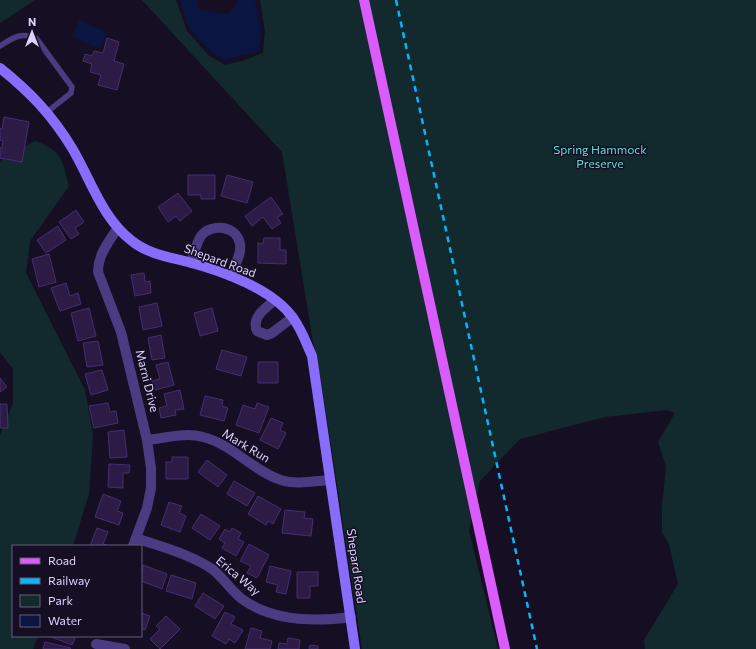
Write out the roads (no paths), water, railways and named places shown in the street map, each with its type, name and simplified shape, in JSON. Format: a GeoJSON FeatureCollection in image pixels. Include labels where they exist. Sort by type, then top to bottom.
{"type":"FeatureCollection","features":[{"type":"Feature","properties":{"kind":"main road"},"geometry":{"type":"LineString","coordinates":[[364,0],[505,649]]}},
{"type":"Feature","properties":{"kind":"street","name":"Shepard Road"},"geometry":{"type":"LineString","coordinates":[[0,68],[38,100],[73,150],[103,208],[116,228],[133,243],[152,252],[191,262],[256,287],[275,300],[293,317],[303,334],[312,356],[355,649]]}},
{"type":"Feature","properties":{"kind":"street"},"geometry":{"type":"LineString","coordinates":[[191,262],[200,237],[209,229],[218,227],[229,229],[237,236],[240,243],[240,253],[230,276]]}},
{"type":"Feature","properties":{"kind":"street","name":"Marni Drive"},"geometry":{"type":"LineString","coordinates":[[116,228],[102,252],[98,262],[98,272],[121,332],[147,440],[151,468],[151,488],[147,508],[135,542]]}},
{"type":"Feature","properties":{"kind":"street"},"geometry":{"type":"LineString","coordinates":[[275,300],[258,316],[255,322],[257,331],[267,335],[272,333],[293,317]]}},
{"type":"Feature","properties":{"kind":"street","name":"Mark Run"},"geometry":{"type":"LineString","coordinates":[[147,440],[202,436],[217,442],[268,474],[282,481],[302,482],[330,480]]}},
{"type":"Feature","properties":{"kind":"street","name":"Erica Way"},"geometry":{"type":"LineString","coordinates":[[135,542],[196,560],[212,569],[241,598],[258,610],[310,620],[351,617]]}},
{"type":"Feature","properties":{"kind":"street"},"geometry":{"type":"LineString","coordinates":[[96,643],[125,649]]}},
{"type":"Feature","properties":{"kind":"lane"},"geometry":{"type":"LineString","coordinates":[[0,46],[19,36],[28,35],[36,38],[72,87],[71,93],[47,112]]}},
{"type":"Feature","properties":{"kind":"water"},"geometry":{"type":"Polygon","coordinates":[[[180,0],[197,0],[199,9],[228,14],[237,4],[237,0],[255,0],[261,30],[260,51],[224,60],[211,52],[189,28],[180,0]]]}},
{"type":"Feature","properties":{"kind":"water"},"geometry":{"type":"Polygon","coordinates":[[[79,20],[107,33],[100,49],[72,36],[79,20]]]}},
{"type":"Feature","properties":{"kind":"railway"},"geometry":{"type":"LineString","coordinates":[[396,0],[537,649]]}},
{"type":"Feature","properties":{"kind":"park label","name":"Spring Hammock Preserve"},"geometry":{"type":"Point","coordinates":[600,157]}}]}
